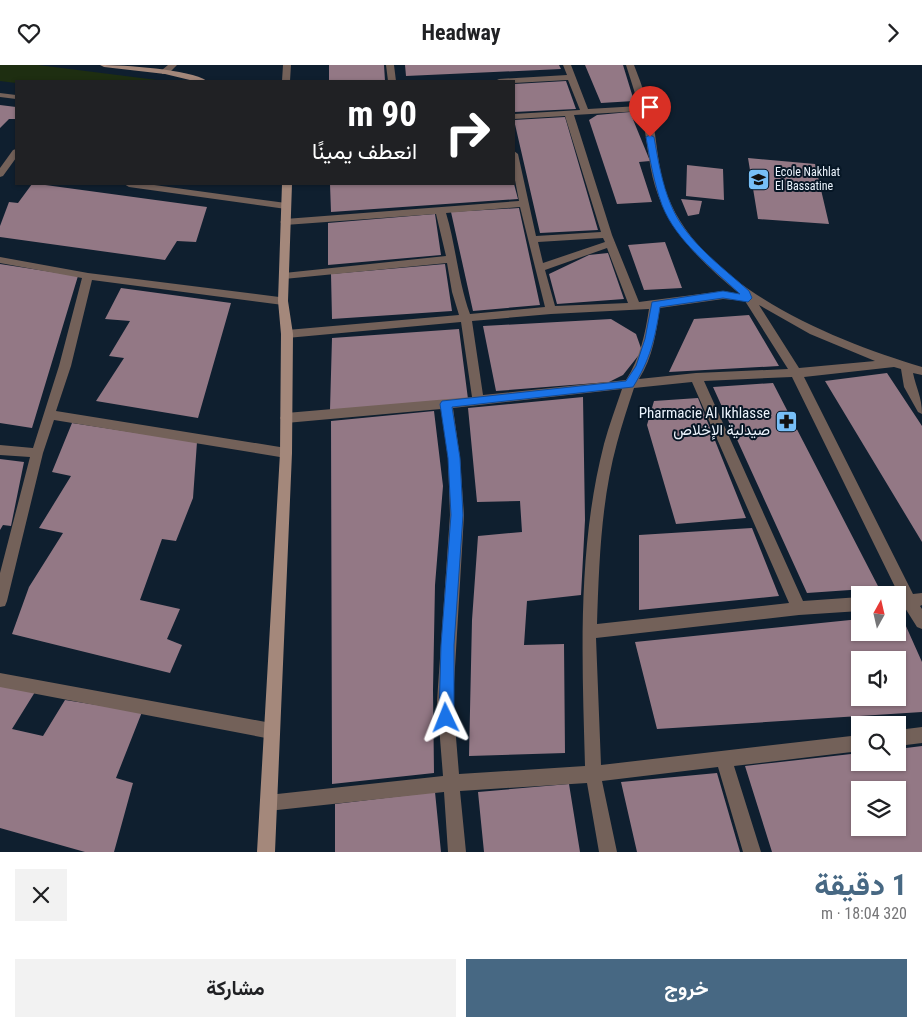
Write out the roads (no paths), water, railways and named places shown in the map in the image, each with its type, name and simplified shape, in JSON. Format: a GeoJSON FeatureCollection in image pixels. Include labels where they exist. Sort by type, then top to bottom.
{"type":"FeatureCollection","features":[{"type":"Feature","properties":{"kind":"main road"},"geometry":{"type":"LineString","coordinates":[[104,65],[165,72],[199,80]]}},
{"type":"Feature","properties":{"kind":"main road"},"geometry":{"type":"LineString","coordinates":[[266,852],[270,731],[286,453],[286,334],[283,301],[287,185]]}},
{"type":"Feature","properties":{"kind":"street"},"geometry":{"type":"LineString","coordinates":[[165,72],[173,65]]}},
{"type":"Feature","properties":{"kind":"street"},"geometry":{"type":"LineString","coordinates":[[286,80],[288,65]]}},
{"type":"Feature","properties":{"kind":"street"},"geometry":{"type":"LineString","coordinates":[[390,65],[392,80]]}},
{"type":"Feature","properties":{"kind":"street"},"geometry":{"type":"LineString","coordinates":[[567,65],[585,113]]}},
{"type":"Feature","properties":{"kind":"street"},"geometry":{"type":"LineString","coordinates":[[630,65],[639,87],[656,169],[667,206],[679,226],[697,249],[746,296],[796,373],[922,622]]}},
{"type":"Feature","properties":{"kind":"street"},"geometry":{"type":"LineString","coordinates":[[515,80],[572,77]]}},
{"type":"Feature","properties":{"kind":"street"},"geometry":{"type":"LineString","coordinates":[[0,95],[15,97]]}},
{"type":"Feature","properties":{"kind":"street"},"geometry":{"type":"LineString","coordinates":[[515,117],[643,108]]}},
{"type":"Feature","properties":{"kind":"street"},"geometry":{"type":"LineString","coordinates":[[569,114],[609,240],[635,306]]}},
{"type":"Feature","properties":{"kind":"street"},"geometry":{"type":"LineString","coordinates":[[1,169],[15,153]]}},
{"type":"Feature","properties":{"kind":"street"},"geometry":{"type":"LineString","coordinates":[[515,162],[539,269],[551,309]]}},
{"type":"Feature","properties":{"kind":"street"},"geometry":{"type":"LineString","coordinates":[[1,169],[15,168]]}},
{"type":"Feature","properties":{"kind":"street"},"geometry":{"type":"LineString","coordinates":[[136,185],[286,206]]}},
{"type":"Feature","properties":{"kind":"street"},"geometry":{"type":"LineString","coordinates":[[285,222],[524,204]]}},
{"type":"Feature","properties":{"kind":"street"},"geometry":{"type":"LineString","coordinates":[[440,210],[457,292],[466,318],[478,399]]}},
{"type":"Feature","properties":{"kind":"street"},"geometry":{"type":"LineString","coordinates":[[532,239],[609,240]]}},
{"type":"Feature","properties":{"kind":"street"},"geometry":{"type":"LineString","coordinates":[[539,269],[609,240]]}},
{"type":"Feature","properties":{"kind":"street"},"geometry":{"type":"LineString","coordinates":[[284,276],[451,259]]}},
{"type":"Feature","properties":{"kind":"street"},"geometry":{"type":"LineString","coordinates":[[0,260],[88,275],[283,301]]}},
{"type":"Feature","properties":{"kind":"street"},"geometry":{"type":"LineString","coordinates":[[0,601],[37,453],[65,366],[88,275]]}},
{"type":"Feature","properties":{"kind":"street"},"geometry":{"type":"LineString","coordinates":[[286,334],[551,309],[655,305],[723,295],[746,296],[784,317],[846,346],[892,363],[922,371]]}},
{"type":"Feature","properties":{"kind":"street"},"geometry":{"type":"LineString","coordinates":[[608,852],[593,774],[589,632],[592,565],[598,510],[610,444],[629,385],[641,366],[650,339],[655,305]]}},
{"type":"Feature","properties":{"kind":"street"},"geometry":{"type":"LineString","coordinates":[[286,418],[446,404],[478,399],[696,377],[796,373],[892,363]]}},
{"type":"Feature","properties":{"kind":"street"},"geometry":{"type":"LineString","coordinates":[[906,367],[910,387],[922,409]]}},
{"type":"Feature","properties":{"kind":"street"},"geometry":{"type":"LineString","coordinates":[[696,377],[799,608]]}},
{"type":"Feature","properties":{"kind":"street"},"geometry":{"type":"LineString","coordinates":[[446,404],[454,458],[457,506],[445,701],[458,852]]}},
{"type":"Feature","properties":{"kind":"street"},"geometry":{"type":"LineString","coordinates":[[50,415],[286,453]]}},
{"type":"Feature","properties":{"kind":"street"},"geometry":{"type":"LineString","coordinates":[[0,450],[37,453]]}},
{"type":"Feature","properties":{"kind":"street"},"geometry":{"type":"LineString","coordinates":[[589,632],[799,608],[851,605]]}},
{"type":"Feature","properties":{"kind":"street"},"geometry":{"type":"LineString","coordinates":[[0,680],[270,731]]}},
{"type":"Feature","properties":{"kind":"street"},"geometry":{"type":"LineString","coordinates":[[906,737],[922,735]]}},
{"type":"Feature","properties":{"kind":"street"},"geometry":{"type":"LineString","coordinates":[[268,803],[452,783],[593,774],[851,744]]}},
{"type":"Feature","properties":{"kind":"street"},"geometry":{"type":"LineString","coordinates":[[724,760],[752,852]]}},
{"type":"Feature","properties":{"kind":"place","name":"Ecole Nakhlat El Bassatine"},"geometry":{"type":"Point","coordinates":[759,179]}},
{"type":"Feature","properties":{"kind":"place","name":"Pharmacie Al Ikhlasse صيدلية الإخلاص"},"geometry":{"type":"Point","coordinates":[786,422]}}]}
